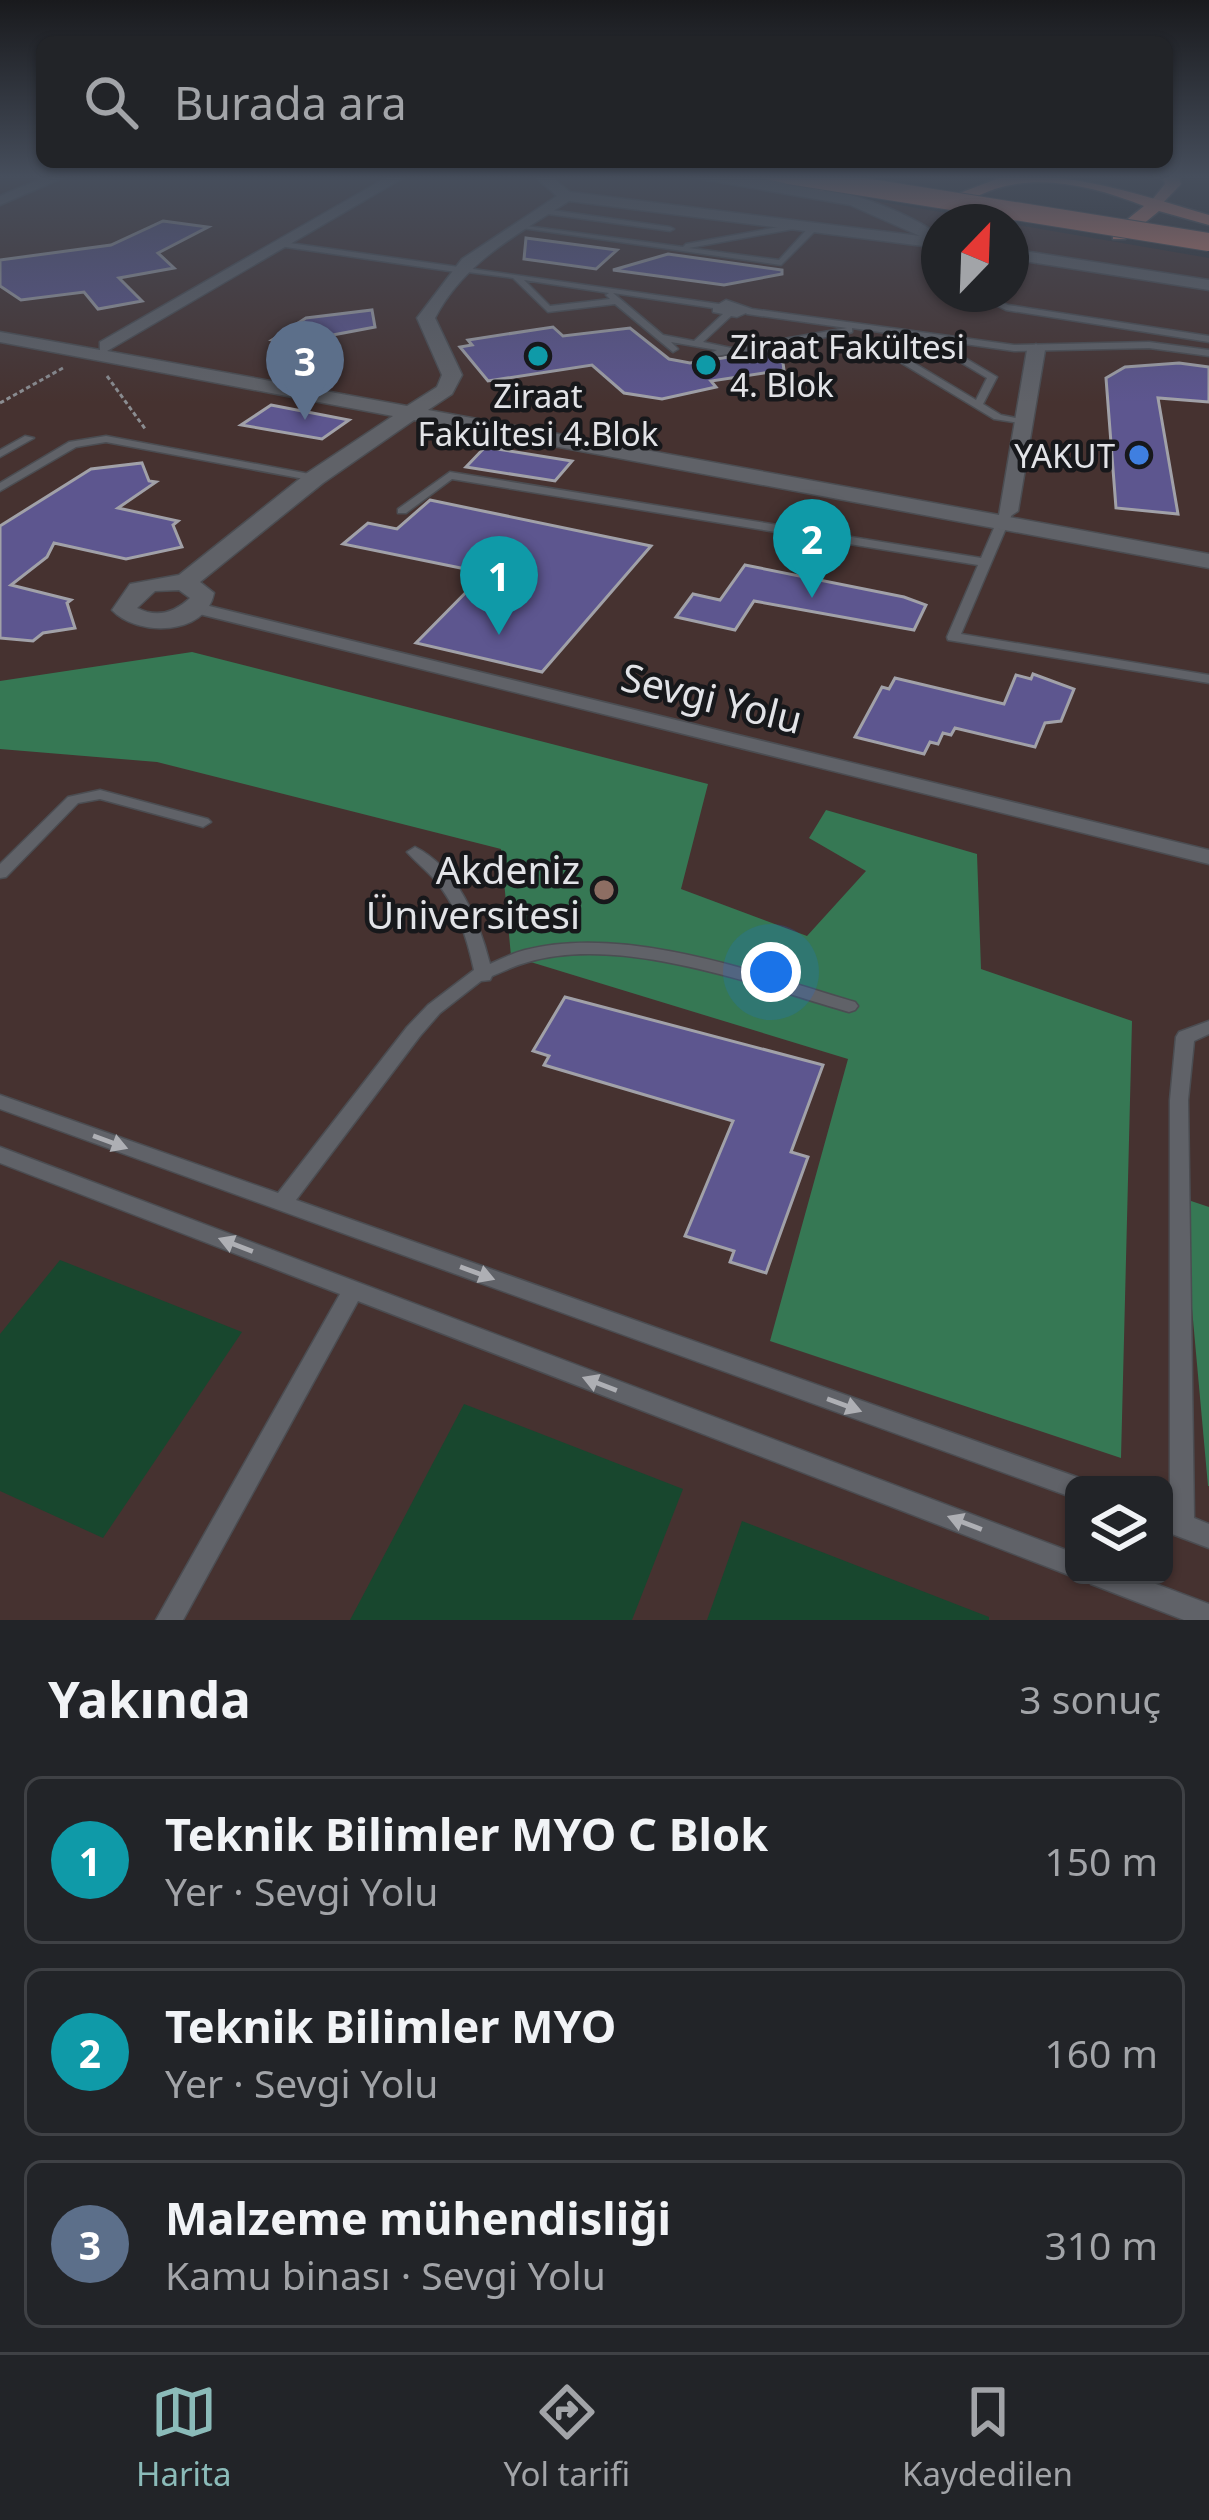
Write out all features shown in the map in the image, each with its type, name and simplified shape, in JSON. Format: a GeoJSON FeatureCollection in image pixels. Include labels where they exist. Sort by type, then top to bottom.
{"type":"FeatureCollection","features":[{"type":"Feature","properties":{"kind":"street"},"geometry":{"type":"LineString","coordinates":[[0,327],[98,350],[271,251]]}},
{"type":"Feature","properties":{"kind":"street"},"geometry":{"type":"LineString","coordinates":[[184,583],[202,593],[197,608],[156,621],[124,610],[130,595],[141,588],[184,583],[315,478],[445,390],[452,375],[426,318],[437,292],[457,269],[484,251]]}},
{"type":"Feature","properties":{"kind":"street"},"geometry":{"type":"LineString","coordinates":[[1029,257],[1208,286]]}},
{"type":"Feature","properties":{"kind":"street"},"geometry":{"type":"LineString","coordinates":[[0,337],[421,408],[1006,517],[1209,561]]}},
{"type":"Feature","properties":{"kind":"street"},"geometry":{"type":"LineString","coordinates":[[1006,517],[1036,350]]}},
{"type":"Feature","properties":{"kind":"street"},"geometry":{"type":"LineString","coordinates":[[1006,517],[1209,548]]}},
{"type":"Feature","properties":{"kind":"street","name":"Sevgi Yolu"},"geometry":{"type":"LineString","coordinates":[[197,608],[1209,857]]}},
{"type":"Feature","properties":{"kind":"lane"},"geometry":{"type":"LineString","coordinates":[[329,251],[716,306],[739,303],[747,311]]}},
{"type":"Feature","properties":{"kind":"lane"},"geometry":{"type":"LineString","coordinates":[[693,251],[781,263],[790,251]]}},
{"type":"Feature","properties":{"kind":"lane"},"geometry":{"type":"LineString","coordinates":[[515,276],[548,309],[617,301]]}},
{"type":"Feature","properties":{"kind":"lane"},"geometry":{"type":"LineString","coordinates":[[603,289],[673,349]]}},
{"type":"Feature","properties":{"kind":"lane"},"geometry":{"type":"LineString","coordinates":[[716,306],[728,314]]}},
{"type":"Feature","properties":{"kind":"lane"},"geometry":{"type":"LineString","coordinates":[[696,344],[728,314],[747,311],[1036,350],[1150,345],[1209,353]]}},
{"type":"Feature","properties":{"kind":"lane"},"geometry":{"type":"LineString","coordinates":[[1029,311],[1209,338]]}},
{"type":"Feature","properties":{"kind":"lane"},"geometry":{"type":"LineString","coordinates":[[716,353],[863,327]]}},
{"type":"Feature","properties":{"kind":"lane"},"geometry":{"type":"LineString","coordinates":[[659,338],[735,350]]}},
{"type":"Feature","properties":{"kind":"lane"},"geometry":{"type":"LineString","coordinates":[[978,405],[992,377],[943,348],[895,356],[978,405],[1022,422]]}},
{"type":"Feature","properties":{"kind":"lane"},"geometry":{"type":"LineString","coordinates":[[0,454],[29,438]]}},
{"type":"Feature","properties":{"kind":"lane"},"geometry":{"type":"LineString","coordinates":[[0,488],[88,440],[315,478]]}},
{"type":"Feature","properties":{"kind":"lane"},"geometry":{"type":"LineString","coordinates":[[402,512],[450,475],[983,562]]}},
{"type":"Feature","properties":{"kind":"lane"},"geometry":{"type":"LineString","coordinates":[[1006,517],[953,638],[1209,680]]}},
{"type":"Feature","properties":{"kind":"lane"},"geometry":{"type":"LineString","coordinates":[[0,873],[73,800],[100,794],[203,822]]}},
{"type":"Feature","properties":{"kind":"lane"},"geometry":{"type":"LineString","coordinates":[[415,852],[458,896],[477,937],[484,976]]}},
{"type":"Feature","properties":{"kind":"lane"},"geometry":{"type":"LineString","coordinates":[[282,1203],[435,1008],[484,976],[556,951],[619,947],[850,1006]]}},
{"type":"Feature","properties":{"kind":"lane"},"geometry":{"type":"LineString","coordinates":[[1209,1027],[1185,1036],[1179,1100],[1173,1523],[1209,1536]]}},
{"type":"Feature","properties":{"kind":"lane"},"geometry":{"type":"LineString","coordinates":[[0,1102],[1065,1484]]}},
{"type":"Feature","properties":{"kind":"lane"},"geometry":{"type":"LineString","coordinates":[[0,1155],[1065,1562]]}},
{"type":"Feature","properties":{"kind":"lane"},"geometry":{"type":"LineString","coordinates":[[169,1620],[353,1290]]}},
{"type":"Feature","properties":{"kind":"lane"},"geometry":{"type":"LineString","coordinates":[[1123,1584],[1209,1617]]}},
{"type":"Feature","properties":{"kind":"path"},"geometry":{"type":"LineString","coordinates":[[0,403],[98,350],[160,449]]}},
{"type":"Feature","properties":{"kind":"shaded area","name":"Akdeniz Üniversitesi"},"geometry":{"type":"Polygon","coordinates":[[[0,251],[921,251],[921,312],[1029,312],[1029,251],[1166,251],[1209,258],[1209,1620],[0,1620],[0,251]]]}},
{"type":"Feature","properties":{"kind":"green space"},"geometry":{"type":"Polygon","coordinates":[[[192,652],[708,784],[681,889],[807,936],[866,871],[809,838],[826,810],[977,854],[981,969],[1132,1021],[1121,1458],[770,1341],[848,1059],[511,956],[501,849],[157,762],[0,749],[0,681],[192,652]]]}},
{"type":"Feature","properties":{"kind":"green space"},"geometry":{"type":"Polygon","coordinates":[[[1182,1198],[1209,1207],[1209,1486],[1208,1486],[1182,1198]]]}},
{"type":"Feature","properties":{"kind":"green space"},"geometry":{"type":"Polygon","coordinates":[[[60,1260],[242,1332],[103,1538],[0,1491],[0,1334],[60,1260]]]}},
{"type":"Feature","properties":{"kind":"green space"},"geometry":{"type":"Polygon","coordinates":[[[464,1404],[683,1489],[632,1620],[350,1620],[464,1404]]]}},
{"type":"Feature","properties":{"kind":"green space"},"geometry":{"type":"Polygon","coordinates":[[[742,1521],[989,1617],[989,1620],[707,1620],[742,1521]]]}},
{"type":"Feature","properties":{"kind":"building"},"geometry":{"type":"Polygon","coordinates":[[[70,251],[163,251],[158,253],[174,268],[119,278],[142,301],[98,309],[84,292],[21,300],[0,286],[0,260],[70,251]]]}},
{"type":"Feature","properties":{"kind":"building"},"geometry":{"type":"Polygon","coordinates":[[[525,251],[616,251],[596,269],[524,259],[525,251]]]}},
{"type":"Feature","properties":{"kind":"building"},"geometry":{"type":"Polygon","coordinates":[[[668,254],[782,270],[782,274],[724,285],[613,270],[668,254]]]}},
{"type":"Feature","properties":{"kind":"building"},"geometry":{"type":"Polygon","coordinates":[[[372,310],[375,327],[317,338],[305,346],[272,340],[306,318],[372,310]]]}},
{"type":"Feature","properties":{"kind":"building"},"geometry":{"type":"Polygon","coordinates":[[[553,327],[563,336],[630,328],[669,359],[690,363],[781,349],[784,370],[711,381],[716,387],[662,399],[624,393],[592,365],[488,381],[460,347],[472,345],[468,340],[553,327]]]}},
{"type":"Feature","properties":{"kind":"building","name":"YAKUT"},"geometry":{"type":"Polygon","coordinates":[[[1179,363],[1209,367],[1209,402],[1158,398],[1178,514],[1116,508],[1106,378],[1125,367],[1179,363]]]}},
{"type":"Feature","properties":{"kind":"building"},"geometry":{"type":"Polygon","coordinates":[[[271,405],[349,420],[322,439],[241,425],[271,405]]]}},
{"type":"Feature","properties":{"kind":"building"},"geometry":{"type":"Polygon","coordinates":[[[485,447],[572,461],[555,481],[466,467],[485,447]]]}},
{"type":"Feature","properties":{"kind":"building"},"geometry":{"type":"Polygon","coordinates":[[[142,463],[149,481],[156,482],[118,508],[178,521],[173,525],[182,547],[126,559],[54,543],[47,557],[11,585],[71,600],[67,603],[75,628],[43,633],[33,641],[0,638],[0,526],[91,469],[142,463]]]}},
{"type":"Feature","properties":{"kind":"building"},"geometry":{"type":"Polygon","coordinates":[[[430,500],[651,546],[542,672],[416,643],[485,573],[343,544],[368,523],[397,529],[430,500]]]}},
{"type":"Feature","properties":{"kind":"building"},"geometry":{"type":"Polygon","coordinates":[[[745,565],[926,605],[914,630],[754,601],[735,630],[676,617],[693,594],[720,600],[745,565]]]}},
{"type":"Feature","properties":{"kind":"building"},"geometry":{"type":"Polygon","coordinates":[[[1033,674],[1074,689],[1061,721],[1045,723],[1035,747],[955,728],[951,735],[943,733],[938,744],[930,742],[924,754],[855,737],[882,687],[889,689],[895,678],[1004,704],[1016,675],[1031,679],[1033,674]]]}},
{"type":"Feature","properties":{"kind":"building"},"geometry":{"type":"Polygon","coordinates":[[[565,997],[823,1065],[791,1152],[808,1157],[766,1273],[730,1262],[734,1251],[685,1236],[733,1121],[544,1065],[549,1056],[533,1051],[565,997]]]}},
{"type":"Feature","properties":{"kind":"place","name":"Ziraat Fakültesi 4.Blok"},"geometry":{"type":"Point","coordinates":[538,356]}},
{"type":"Feature","properties":{"kind":"place","name":"Ziraat Fakültesi 4. Blok"},"geometry":{"type":"Point","coordinates":[706,365]}},
{"type":"Feature","properties":{"kind":"place","name":"Malzeme mühendisliği"},"geometry":{"type":"Point","coordinates":[305,420]}},
{"type":"Feature","properties":{"kind":"place","name":"YAKUT"},"geometry":{"type":"Point","coordinates":[1139,455]}},
{"type":"Feature","properties":{"kind":"place","name":"Teknik Bilimler MYO"},"geometry":{"type":"Point","coordinates":[812,598]}},
{"type":"Feature","properties":{"kind":"place","name":"Teknik Bilimler MYO C Blok"},"geometry":{"type":"Point","coordinates":[499,635]}},
{"type":"Feature","properties":{"kind":"place","name":"Akdeniz Üniversitesi"},"geometry":{"type":"Point","coordinates":[604,890]}}]}
